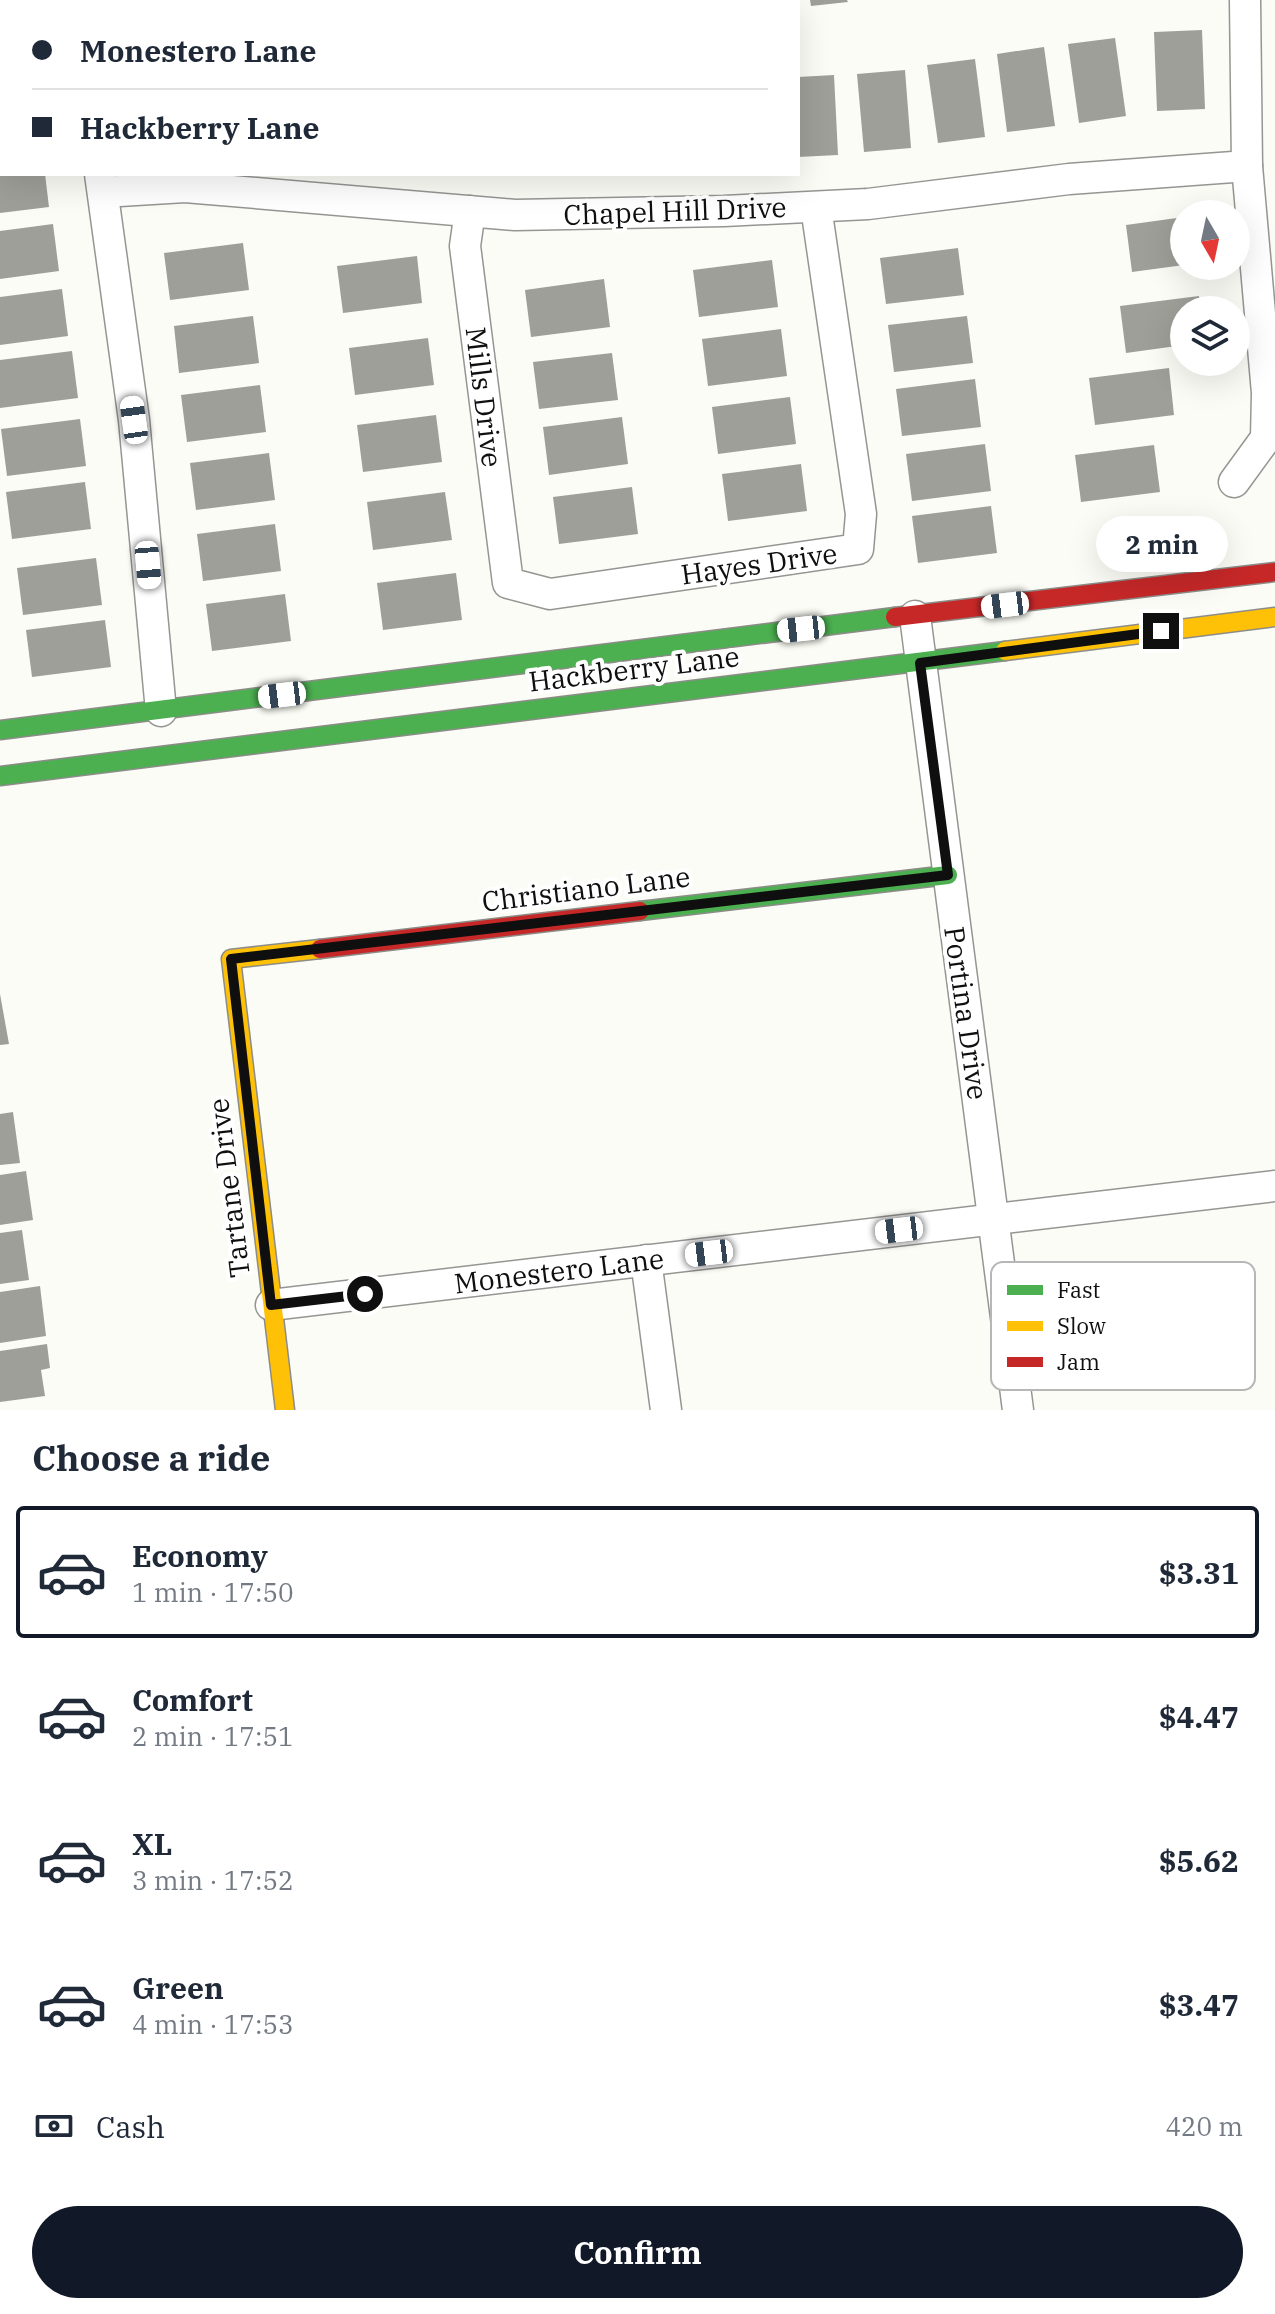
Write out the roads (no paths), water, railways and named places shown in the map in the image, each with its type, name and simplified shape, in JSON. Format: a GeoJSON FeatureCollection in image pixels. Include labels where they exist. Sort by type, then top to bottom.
{"type":"FeatureCollection","features":[{"type":"Feature","properties":{"kind":"street"},"geometry":{"type":"LineString","coordinates":[[1234,482],[1266,438],[1267,393],[1247,166],[1245,0]]}},
{"type":"Feature","properties":{"kind":"street","name":"Chapel Hill Drive"},"geometry":{"type":"LineString","coordinates":[[102,183],[545,215],[868,204],[1069,179],[1247,166]]}},
{"type":"Feature","properties":{"kind":"street"},"geometry":{"type":"LineString","coordinates":[[102,183],[134,420],[161,711]]}},
{"type":"Feature","properties":{"kind":"street","name":"Hayes Drive"},"geometry":{"type":"LineString","coordinates":[[508,583],[550,594],[858,549],[861,514],[816,207]]}},
{"type":"Feature","properties":{"kind":"street","name":"Mills Drive"},"geometry":{"type":"LineString","coordinates":[[470,211],[465,246],[508,583]]}},
{"type":"Feature","properties":{"kind":"street","name":"Hackberry Lane"},"geometry":{"type":"LineString","coordinates":[[0,730],[1275,572]]}},
{"type":"Feature","properties":{"kind":"street","name":"Portina Drive"},"geometry":{"type":"LineString","coordinates":[[915,616],[999,1262]]}},
{"type":"Feature","properties":{"kind":"street","name":"Hackberry Lane"},"geometry":{"type":"LineString","coordinates":[[0,776],[1275,617]]}},
{"type":"Feature","properties":{"kind":"street","name":"Christiano Lane"},"geometry":{"type":"LineString","coordinates":[[231,959],[948,875]]}},
{"type":"Feature","properties":{"kind":"street","name":"Tartane Drive"},"geometry":{"type":"LineString","coordinates":[[231,959],[285,1410]]}},
{"type":"Feature","properties":{"kind":"street","name":"Monestero Lane"},"geometry":{"type":"LineString","coordinates":[[271,1305],[1275,1186]]}},
{"type":"Feature","properties":{"kind":"street"},"geometry":{"type":"LineString","coordinates":[[646,1260],[666,1410]]}},
{"type":"Feature","properties":{"kind":"street","name":"Portina Drive"},"geometry":{"type":"LineString","coordinates":[[1015,1390],[1018,1410]]}}]}
